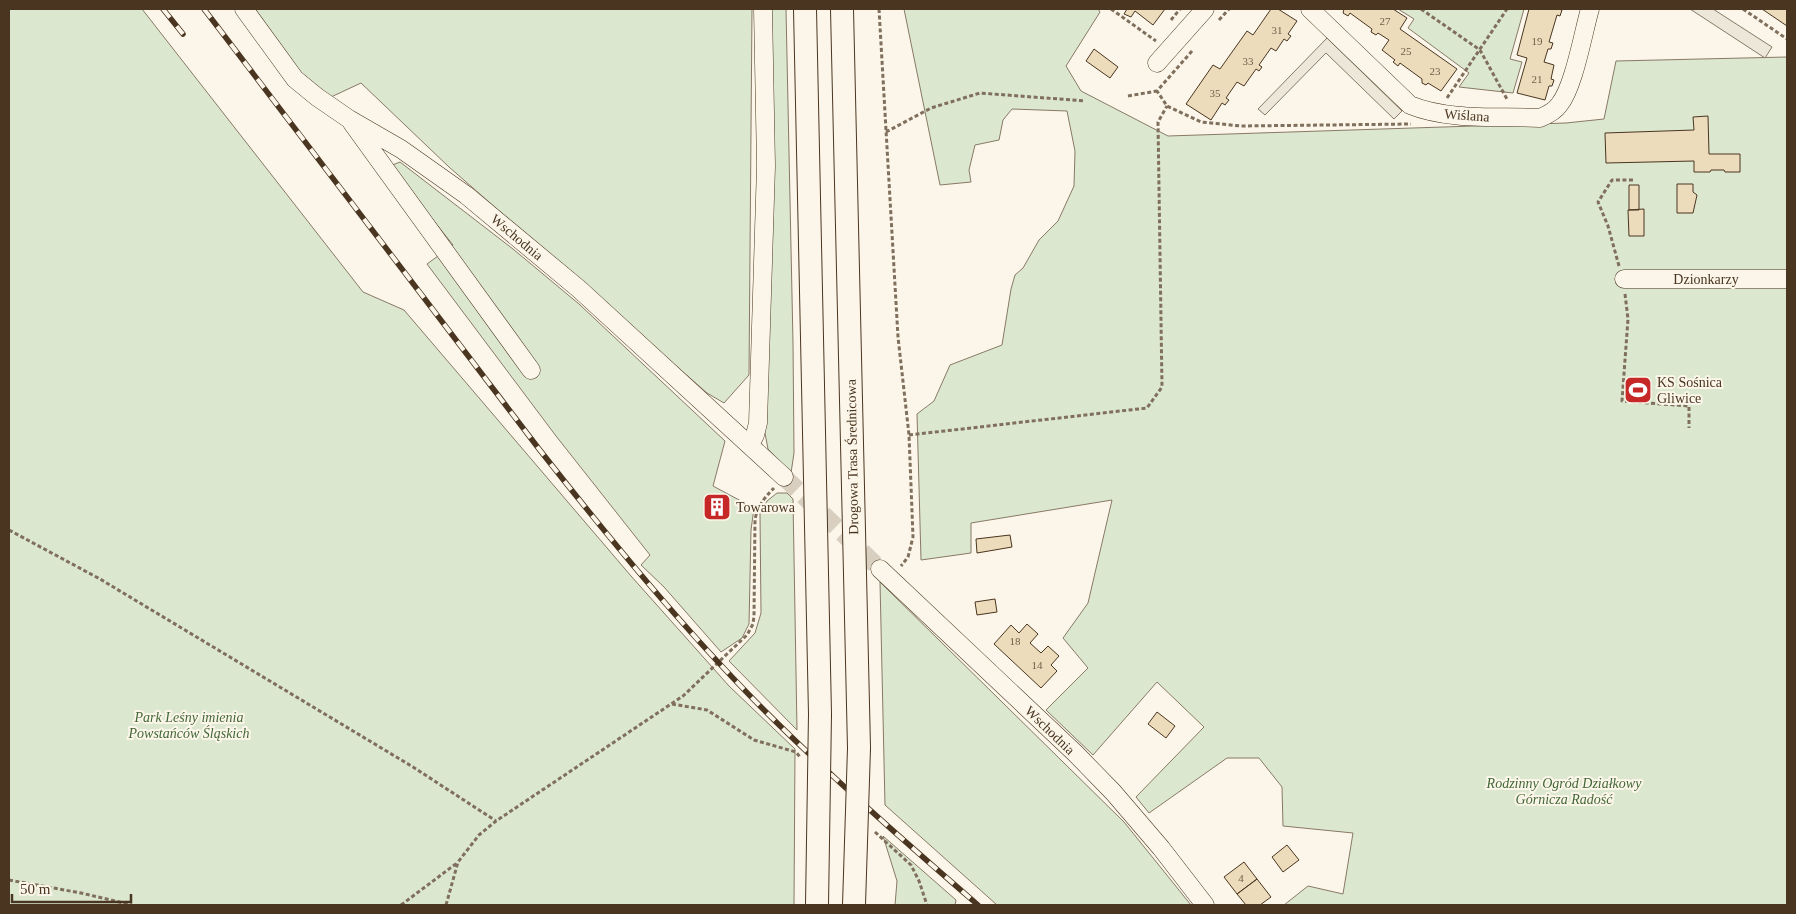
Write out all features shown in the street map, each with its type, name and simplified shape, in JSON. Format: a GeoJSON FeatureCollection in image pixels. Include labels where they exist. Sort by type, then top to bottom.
{"type":"FeatureCollection","features":[{"type":"Feature","properties":{"kind":"main road"},"geometry":{"type":"LineString","coordinates":[[805,9],[820,714],[817,905]]}},
{"type":"Feature","properties":{"kind":"main road","name":"Drogowa Trasa Średnicowa"},"geometry":{"type":"LineString","coordinates":[[842,9],[859,748],[854,905]]}},
{"type":"Feature","properties":{"kind":"street","name":"Wschodnia"},"geometry":{"type":"LineString","coordinates":[[244,9],[296,79],[317,97],[400,148],[466,195],[579,289],[784,477]]}},
{"type":"Feature","properties":{"kind":"street"},"geometry":{"type":"LineString","coordinates":[[750,445],[758,423],[765,219],[766,157],[763,9]]}},
{"type":"Feature","properties":{"kind":"street"},"geometry":{"type":"LineString","coordinates":[[1157,63],[1205,9]]}},
{"type":"Feature","properties":{"kind":"street","name":"Wiślana"},"geometry":{"type":"LineString","coordinates":[[1310,9],[1410,105],[1424,111],[1454,115],[1540,118],[1549,114],[1558,106],[1567,93],[1590,9]]}},
{"type":"Feature","properties":{"kind":"street"},"geometry":{"type":"LineString","coordinates":[[350,119],[531,370]]}},
{"type":"Feature","properties":{"kind":"street","name":"Dzionkarzy"},"geometry":{"type":"LineString","coordinates":[[1624,279],[1787,279]]}},
{"type":"Feature","properties":{"kind":"street","name":"Wschodnia"},"geometry":{"type":"LineString","coordinates":[[885,573],[1075,753],[1107,786],[1161,848],[1205,905]]}},
{"type":"Feature","properties":{"kind":"path"},"geometry":{"type":"LineString","coordinates":[[879,9],[898,337],[908,435],[913,537],[908,557],[885,573]]}},
{"type":"Feature","properties":{"kind":"path"},"geometry":{"type":"LineString","coordinates":[[1111,9],[1156,40]]}},
{"type":"Feature","properties":{"kind":"path"},"geometry":{"type":"LineString","coordinates":[[1216,24],[1229,9]]}},
{"type":"Feature","properties":{"kind":"path"},"geometry":{"type":"LineString","coordinates":[[1421,9],[1480,50],[1517,117]]}},
{"type":"Feature","properties":{"kind":"path"},"geometry":{"type":"LineString","coordinates":[[1427,13],[1430,9]]}},
{"type":"Feature","properties":{"kind":"path"},"geometry":{"type":"LineString","coordinates":[[1437,112],[1507,9]]}},
{"type":"Feature","properties":{"kind":"path"},"geometry":{"type":"LineString","coordinates":[[1743,9],[1787,39]]}},
{"type":"Feature","properties":{"kind":"path"},"geometry":{"type":"LineString","coordinates":[[1128,96],[1157,91],[1196,46]]}},
{"type":"Feature","properties":{"kind":"path"},"geometry":{"type":"LineString","coordinates":[[1157,91],[1167,106],[1201,122],[1241,126],[1417,124]]}},
{"type":"Feature","properties":{"kind":"path"},"geometry":{"type":"LineString","coordinates":[[886,132],[931,108],[980,93],[1085,101]]}},
{"type":"Feature","properties":{"kind":"path"},"geometry":{"type":"LineString","coordinates":[[908,435],[1147,408],[1162,387],[1158,122],[1167,106]]}},
{"type":"Feature","properties":{"kind":"path"},"geometry":{"type":"LineString","coordinates":[[1635,180],[1612,180],[1598,202],[1608,226],[1616,260],[1624,279],[1628,319],[1622,401],[1689,406],[1689,428]]}},
{"type":"Feature","properties":{"kind":"path"},"geometry":{"type":"LineString","coordinates":[[401,905],[458,862],[479,835],[496,821],[683,696],[747,635],[753,624],[754,616],[755,519],[763,500],[784,477]]}},
{"type":"Feature","properties":{"kind":"path"},"geometry":{"type":"LineString","coordinates":[[9,530],[117,589],[413,767],[496,821]]}},
{"type":"Feature","properties":{"kind":"path"},"geometry":{"type":"LineString","coordinates":[[446,905],[458,862]]}},
{"type":"Feature","properties":{"kind":"path"},"geometry":{"type":"LineString","coordinates":[[9,880],[81,893],[132,905]]}},
{"type":"Feature","properties":{"kind":"green space","name":"Park Leśny imienia Powstańców Śląskich"},"geometry":{"type":"Polygon","coordinates":[[[9,9],[142,9],[363,292],[404,310],[631,576],[729,686],[795,749],[794,905],[9,905],[9,9]]]}},
{"type":"Feature","properties":{"kind":"green space"},"geometry":{"type":"Polygon","coordinates":[[[253,9],[752,9],[749,375],[724,403],[707,393],[449,167],[361,83],[331,97],[298,70],[253,9]]]}},
{"type":"Feature","properties":{"kind":"green space"},"geometry":{"type":"Polygon","coordinates":[[[766,9],[786,9],[793,343],[794,453],[791,473],[768,449],[764,428],[766,9]]]}},
{"type":"Feature","properties":{"kind":"green space","name":"Rodzinny Ogród Działkowy Górnicza Radość"},"geometry":{"type":"Polygon","coordinates":[[[904,9],[1098,9],[1100,12],[1066,66],[1081,91],[1168,136],[1566,123],[1604,119],[1616,61],[1787,57],[1787,905],[1284,905],[1308,886],[1343,894],[1353,833],[1283,826],[1282,787],[1259,758],[1227,758],[1149,813],[1136,797],[1204,727],[1157,682],[1093,755],[1046,710],[1088,668],[1063,638],[1088,603],[1112,500],[971,523],[971,553],[921,560],[917,414],[934,401],[950,365],[1002,345],[1015,275],[1023,268],[1039,240],[1058,221],[1074,186],[1075,151],[1067,111],[1012,109],[1003,120],[999,140],[975,145],[969,170],[971,182],[940,185],[904,9]]]}},
{"type":"Feature","properties":{"kind":"green space"},"geometry":{"type":"Polygon","coordinates":[[[1398,9],[1524,9],[1510,59],[1522,62],[1513,93],[1459,87],[1469,73],[1408,28],[1414,19],[1398,9]]]}},
{"type":"Feature","properties":{"kind":"green space"},"geometry":{"type":"Polygon","coordinates":[[[400,162],[513,249],[579,304],[725,441],[713,486],[754,508],[751,530],[749,624],[742,638],[721,652],[664,587],[641,565],[650,555],[556,436],[427,264],[453,245],[390,166],[400,162]]]}},
{"type":"Feature","properties":{"kind":"green space"},"geometry":{"type":"Polygon","coordinates":[[[777,493],[787,493],[793,499],[797,730],[729,661],[755,633],[761,613],[760,514],[767,501],[777,493]]]}},
{"type":"Feature","properties":{"kind":"green space"},"geometry":{"type":"Polygon","coordinates":[[[880,582],[1124,822],[1191,905],[997,905],[885,805],[880,582]]]}},
{"type":"Feature","properties":{"kind":"green space"},"geometry":{"type":"Polygon","coordinates":[[[883,836],[956,900],[955,905],[895,905],[897,881],[883,836]]]}},
{"type":"Feature","properties":{"kind":"shaded area"},"geometry":{"type":"Polygon","coordinates":[[[1690,9],[1713,9],[1772,47],[1765,58],[1690,9]]]}},
{"type":"Feature","properties":{"kind":"shaded area"},"geometry":{"type":"Polygon","coordinates":[[[1327,38],[1402,111],[1394,119],[1326,53],[1265,115],[1258,109],[1327,38]]]}},
{"type":"Feature","properties":{"kind":"building"},"geometry":{"type":"Polygon","coordinates":[[[1127,9],[1165,9],[1153,25],[1135,11],[1131,17],[1124,14],[1127,9]]]}},
{"type":"Feature","properties":{"kind":"building"},"geometry":{"type":"Polygon","coordinates":[[[1271,9],[1278,9],[1297,21],[1288,34],[1291,36],[1287,41],[1284,39],[1276,51],[1271,48],[1259,65],[1262,67],[1259,71],[1256,69],[1244,86],[1237,82],[1226,98],[1229,100],[1225,105],[1222,103],[1211,120],[1186,104],[1213,65],[1220,69],[1247,31],[1253,35],[1271,9]]]}},
{"type":"Feature","properties":{"kind":"building"},"geometry":{"type":"Polygon","coordinates":[[[1344,9],[1393,9],[1407,18],[1400,29],[1457,69],[1441,91],[1428,83],[1426,85],[1422,83],[1422,79],[1400,63],[1398,66],[1393,62],[1395,60],[1382,50],[1389,40],[1378,33],[1376,35],[1371,32],[1372,29],[1350,13],[1348,16],[1343,13],[1344,9]]]}},
{"type":"Feature","properties":{"kind":"building"},"geometry":{"type":"Polygon","coordinates":[[[1529,9],[1562,10],[1560,16],[1557,15],[1549,42],[1553,43],[1551,49],[1548,49],[1544,62],[1554,65],[1551,79],[1554,80],[1552,86],[1549,86],[1545,100],[1517,93],[1527,58],[1517,55],[1529,9]]]}},
{"type":"Feature","properties":{"kind":"building"},"geometry":{"type":"Polygon","coordinates":[[[1762,9],[1787,9],[1787,26],[1762,9]]]}},
{"type":"Feature","properties":{"kind":"building"},"geometry":{"type":"Polygon","coordinates":[[[1094,49],[1118,67],[1110,78],[1086,61],[1094,49]]]}},
{"type":"Feature","properties":{"kind":"building"},"geometry":{"type":"Polygon","coordinates":[[[1708,116],[1709,154],[1740,154],[1740,172],[1711,170],[1710,172],[1694,172],[1694,161],[1606,163],[1605,133],[1694,130],[1693,117],[1708,116]]]}},
{"type":"Feature","properties":{"kind":"building"},"geometry":{"type":"Polygon","coordinates":[[[1677,184],[1693,184],[1693,192],[1697,195],[1693,213],[1677,213],[1677,184]]]}},
{"type":"Feature","properties":{"kind":"building"},"geometry":{"type":"Polygon","coordinates":[[[1629,185],[1639,185],[1639,210],[1629,210],[1629,185]]]}},
{"type":"Feature","properties":{"kind":"building"},"geometry":{"type":"Polygon","coordinates":[[[1644,209],[1644,236],[1629,236],[1628,210],[1644,209]]]}},
{"type":"Feature","properties":{"kind":"building","name":"Towarowa"},"geometry":{"type":"Polygon","coordinates":[[[715,501],[723,509],[719,513],[711,506],[715,501]]]}},
{"type":"Feature","properties":{"kind":"building"},"geometry":{"type":"Polygon","coordinates":[[[1010,535],[1012,547],[977,553],[976,539],[1010,535]]]}},
{"type":"Feature","properties":{"kind":"building"},"geometry":{"type":"Polygon","coordinates":[[[995,599],[997,612],[977,615],[975,602],[995,599]]]}},
{"type":"Feature","properties":{"kind":"building"},"geometry":{"type":"Polygon","coordinates":[[[1027,624],[1038,634],[1030,643],[1041,653],[1048,646],[1059,656],[1051,665],[1057,671],[1041,688],[994,644],[1011,625],[1019,633],[1027,624]]]}},
{"type":"Feature","properties":{"kind":"building"},"geometry":{"type":"Polygon","coordinates":[[[1157,712],[1175,726],[1166,738],[1148,724],[1157,712]]]}},
{"type":"Feature","properties":{"kind":"building"},"geometry":{"type":"Polygon","coordinates":[[[1287,845],[1299,860],[1283,872],[1272,857],[1287,845]]]}},
{"type":"Feature","properties":{"kind":"building"},"geometry":{"type":"Polygon","coordinates":[[[1244,862],[1257,879],[1237,894],[1224,877],[1244,862]]]}},
{"type":"Feature","properties":{"kind":"building"},"geometry":{"type":"Polygon","coordinates":[[[1257,879],[1271,897],[1260,905],[1246,905],[1237,894],[1257,879]]]}},
{"type":"Feature","properties":{"kind":"tunnel"},"geometry":{"type":"LineString","coordinates":[[784,477],[880,569]]}},
{"type":"Feature","properties":{"kind":"railway"},"geometry":{"type":"LineString","coordinates":[[163,9],[183,34]]}},
{"type":"Feature","properties":{"kind":"railway"},"geometry":{"type":"LineString","coordinates":[[204,9],[539,449],[674,613],[731,676],[787,733],[868,808],[978,905]]}},
{"type":"Feature","properties":{"kind":"place","name":"KS Sośnica Gliwice"},"geometry":{"type":"Point","coordinates":[1638,390]}},
{"type":"Feature","properties":{"kind":"place","name":"Towarowa"},"geometry":{"type":"Point","coordinates":[717,507]}}]}
